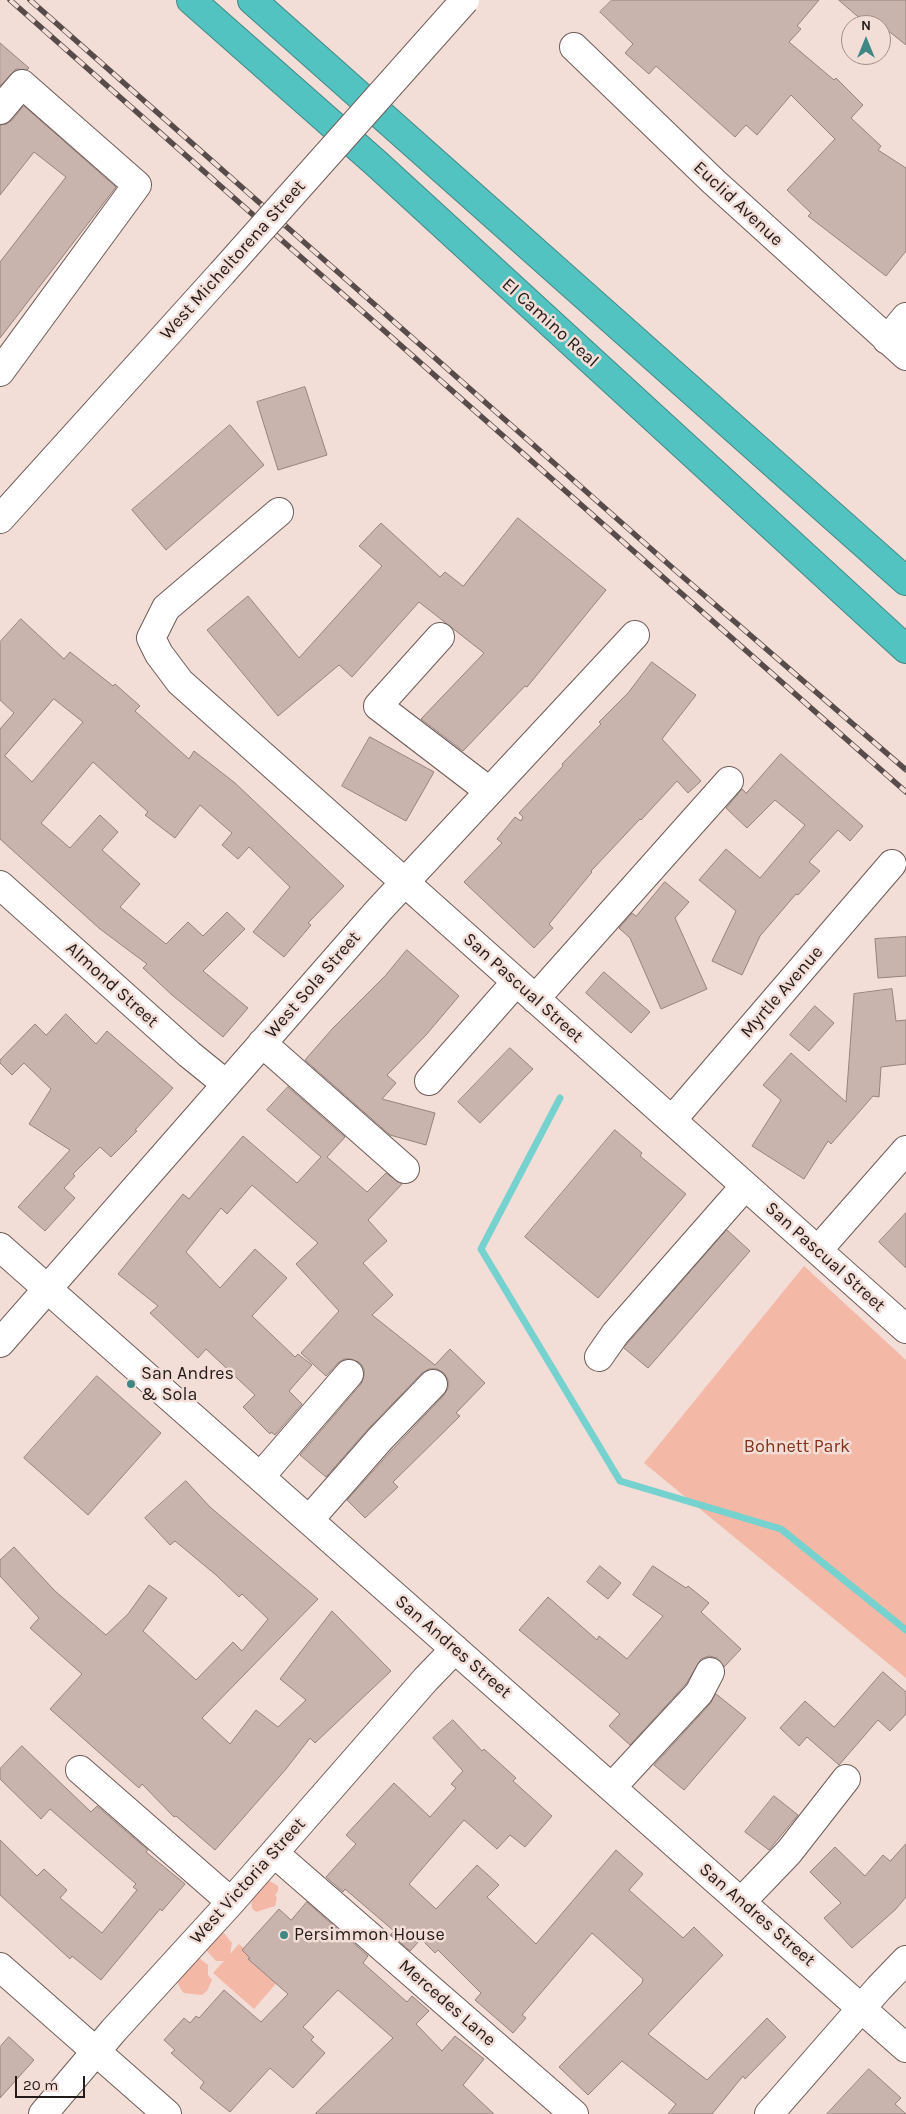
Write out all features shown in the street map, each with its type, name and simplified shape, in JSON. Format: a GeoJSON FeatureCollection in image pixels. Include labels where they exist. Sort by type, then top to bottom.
{"type":"FeatureCollection","features":[{"type":"Feature","properties":{"kind":"highway","name":"El Camino Real"},"geometry":{"type":"LineString","coordinates":[[192,0],[377,164],[906,649]]}},
{"type":"Feature","properties":{"kind":"highway"},"geometry":{"type":"LineString","coordinates":[[252,0],[906,581]]}},
{"type":"Feature","properties":{"kind":"highway"},"geometry":{"type":"LineString","coordinates":[[279,0],[335,73]]}},
{"type":"Feature","properties":{"kind":"street","name":"West Micheltorena Street"},"geometry":{"type":"LineString","coordinates":[[0,519],[465,0]]}},
{"type":"Feature","properties":{"kind":"street","name":"Euclid Avenue"},"geometry":{"type":"LineString","coordinates":[[574,47],[714,182],[896,348]]}},
{"type":"Feature","properties":{"kind":"street"},"geometry":{"type":"LineString","coordinates":[[0,110],[22,84],[137,185],[0,372]]}},
{"type":"Feature","properties":{"kind":"street"},"geometry":{"type":"LineString","coordinates":[[896,348],[906,318]]}},
{"type":"Feature","properties":{"kind":"street","name":"San Pascual Street"},"geometry":{"type":"LineString","coordinates":[[279,512],[166,608],[151,638],[159,654],[180,682],[906,1329]]}},
{"type":"Feature","properties":{"kind":"street","name":"West Sola Street"},"geometry":{"type":"LineString","coordinates":[[0,1342],[404,883],[635,635]]}},
{"type":"Feature","properties":{"kind":"street"},"geometry":{"type":"LineString","coordinates":[[440,637],[378,706],[489,791]]}},
{"type":"Feature","properties":{"kind":"street"},"geometry":{"type":"LineString","coordinates":[[429,1081],[526,991],[729,781]]}},
{"type":"Feature","properties":{"kind":"street","name":"Myrtle Avenue"},"geometry":{"type":"LineString","coordinates":[[672,1120],[892,864]]}},
{"type":"Feature","properties":{"kind":"street","name":"Almond Street"},"geometry":{"type":"LineString","coordinates":[[0,884],[189,1054],[226,1084]]}},
{"type":"Feature","properties":{"kind":"street"},"geometry":{"type":"LineString","coordinates":[[262,1043],[405,1169]]}},
{"type":"Feature","properties":{"kind":"street"},"geometry":{"type":"LineString","coordinates":[[818,1250],[906,1150]]}},
{"type":"Feature","properties":{"kind":"street"},"geometry":{"type":"LineString","coordinates":[[599,1357],[615,1334],[745,1186]]}},
{"type":"Feature","properties":{"kind":"street","name":"San Andres Street"},"geometry":{"type":"LineString","coordinates":[[0,1247],[742,1901],[906,2048]]}},
{"type":"Feature","properties":{"kind":"street"},"geometry":{"type":"LineString","coordinates":[[260,1477],[349,1374]]}},
{"type":"Feature","properties":{"kind":"street"},"geometry":{"type":"LineString","coordinates":[[309,1520],[380,1439],[433,1384]]}},
{"type":"Feature","properties":{"kind":"street","name":"West Victoria Street"},"geometry":{"type":"LineString","coordinates":[[43,2114],[426,1679],[455,1649]]}},
{"type":"Feature","properties":{"kind":"street"},"geometry":{"type":"LineString","coordinates":[[616,1791],[698,1692],[710,1672]]}},
{"type":"Feature","properties":{"kind":"street"},"geometry":{"type":"LineString","coordinates":[[616,1791],[709,1701]]}},
{"type":"Feature","properties":{"kind":"street"},"geometry":{"type":"LineString","coordinates":[[80,1770],[231,1902]]}},
{"type":"Feature","properties":{"kind":"street"},"geometry":{"type":"LineString","coordinates":[[742,1901],[790,1852],[846,1779]]}},
{"type":"Feature","properties":{"kind":"street","name":"Mercedes Lane"},"geometry":{"type":"LineString","coordinates":[[274,1853],[574,2114]]}},
{"type":"Feature","properties":{"kind":"street"},"geometry":{"type":"LineString","coordinates":[[769,2114],[906,1960]]}},
{"type":"Feature","properties":{"kind":"street"},"geometry":{"type":"LineString","coordinates":[[0,1967],[167,2114]]}},
{"type":"Feature","properties":{"kind":"green space","name":"Bohnett Park"},"geometry":{"type":"Polygon","coordinates":[[[804,1266],[906,1360],[906,1678],[644,1463],[804,1266]]]}},
{"type":"Feature","properties":{"kind":"green space"},"geometry":{"type":"Polygon","coordinates":[[[270,1881],[278,1886],[278,1891],[275,1895],[277,1898],[275,1906],[256,1912],[252,1908],[253,1886],[270,1881]]]}},
{"type":"Feature","properties":{"kind":"green space"},"geometry":{"type":"Polygon","coordinates":[[[223,1932],[232,1943],[230,1954],[239,1944],[280,1979],[254,2009],[213,1973],[224,1961],[216,1961],[206,1950],[206,1941],[223,1932]]]}},
{"type":"Feature","properties":{"kind":"green space"},"geometry":{"type":"Polygon","coordinates":[[[199,1958],[208,1965],[208,1975],[212,1980],[207,1991],[202,1995],[184,1993],[179,1985],[179,1975],[185,1963],[199,1958]]]}},
{"type":"Feature","properties":{"kind":"building"},"geometry":{"type":"Polygon","coordinates":[[[612,0],[819,0],[797,26],[801,29],[789,42],[834,80],[836,78],[863,105],[851,118],[881,146],[878,150],[906,168],[906,251],[886,276],[808,216],[811,213],[787,190],[835,139],[791,95],[757,135],[746,125],[735,137],[656,66],[649,74],[625,53],[633,44],[600,12],[612,0]]]}},
{"type":"Feature","properties":{"kind":"building"},"geometry":{"type":"Polygon","coordinates":[[[839,0],[906,0],[906,45],[891,33],[891,15],[856,15],[839,0]]]}},
{"type":"Feature","properties":{"kind":"building"},"geometry":{"type":"Polygon","coordinates":[[[0,43],[29,68],[27,70],[16,69],[0,86],[0,43]]]}},
{"type":"Feature","properties":{"kind":"building"},"geometry":{"type":"Polygon","coordinates":[[[24,106],[116,187],[0,338],[0,262],[66,177],[34,152],[0,195],[0,125],[12,120],[24,106]]]}},
{"type":"Feature","properties":{"kind":"building"},"geometry":{"type":"Polygon","coordinates":[[[305,387],[327,455],[278,470],[257,402],[305,387]]]}},
{"type":"Feature","properties":{"kind":"building"},"geometry":{"type":"Polygon","coordinates":[[[230,425],[264,465],[166,550],[132,510],[230,425]]]}},
{"type":"Feature","properties":{"kind":"building"},"geometry":{"type":"Polygon","coordinates":[[[518,518],[606,590],[527,687],[525,686],[463,751],[421,719],[484,653],[419,602],[352,677],[339,665],[278,716],[207,630],[248,596],[299,658],[382,566],[359,546],[381,523],[440,577],[445,572],[463,586],[518,518]]]}},
{"type":"Feature","properties":{"kind":"building"},"geometry":{"type":"Polygon","coordinates":[[[21,619],[64,659],[70,652],[113,686],[115,684],[140,706],[135,711],[189,759],[194,751],[235,783],[344,886],[308,923],[311,925],[284,957],[253,932],[290,887],[249,847],[238,859],[222,845],[232,833],[200,805],[175,838],[145,815],[148,812],[93,762],[41,823],[70,848],[100,815],[118,832],[102,850],[140,884],[120,907],[166,944],[188,922],[203,936],[227,912],[245,929],[203,971],[248,1008],[223,1037],[172,995],[143,968],[147,964],[100,929],[0,839],[0,729],[14,713],[0,700],[0,642],[21,619]],[[54,699],[5,756],[32,782],[83,722],[54,699]]]}},
{"type":"Feature","properties":{"kind":"building"},"geometry":{"type":"Polygon","coordinates":[[[652,662],[696,695],[662,739],[701,781],[688,793],[677,781],[591,871],[549,924],[553,928],[534,948],[464,882],[502,843],[497,839],[515,817],[521,821],[523,817],[519,813],[563,766],[562,764],[601,724],[599,722],[628,693],[652,662]]]}},
{"type":"Feature","properties":{"kind":"building"},"geometry":{"type":"Polygon","coordinates":[[[370,737],[434,772],[406,821],[342,786],[370,737]]]}},
{"type":"Feature","properties":{"kind":"building"},"geometry":{"type":"Polygon","coordinates":[[[781,754],[863,826],[850,841],[838,830],[809,862],[820,871],[798,895],[796,894],[760,936],[742,975],[712,961],[736,911],[699,880],[726,849],[760,878],[805,825],[775,800],[747,828],[726,808],[742,789],[746,793],[781,754]]]}},
{"type":"Feature","properties":{"kind":"building"},"geometry":{"type":"Polygon","coordinates":[[[665,882],[689,902],[675,918],[707,989],[661,1009],[630,938],[619,928],[632,913],[636,916],[665,882]]]}},
{"type":"Feature","properties":{"kind":"building"},"geometry":{"type":"Polygon","coordinates":[[[906,937],[906,976],[878,978],[875,939],[906,937]]]}},
{"type":"Feature","properties":{"kind":"building"},"geometry":{"type":"Polygon","coordinates":[[[407,950],[459,996],[426,1035],[387,1075],[396,1083],[382,1099],[435,1113],[426,1145],[390,1135],[305,1060],[333,1028],[385,976],[407,950]]]}},
{"type":"Feature","properties":{"kind":"building"},"geometry":{"type":"Polygon","coordinates":[[[604,972],[650,1012],[631,1033],[586,993],[604,972]]]}},
{"type":"Feature","properties":{"kind":"building"},"geometry":{"type":"Polygon","coordinates":[[[892,989],[896,1021],[906,1020],[906,1064],[881,1067],[879,1097],[873,1096],[831,1144],[828,1141],[804,1179],[752,1146],[781,1100],[763,1085],[791,1053],[846,1102],[854,994],[892,989]]]}},
{"type":"Feature","properties":{"kind":"building"},"geometry":{"type":"Polygon","coordinates":[[[815,1006],[834,1023],[809,1051],[790,1035],[815,1006]]]}},
{"type":"Feature","properties":{"kind":"building"},"geometry":{"type":"Polygon","coordinates":[[[66,1014],[96,1044],[107,1031],[173,1088],[135,1130],[137,1131],[111,1157],[100,1147],[73,1174],[75,1176],[64,1188],[75,1198],[45,1231],[18,1207],[70,1150],[29,1124],[51,1089],[24,1063],[12,1075],[0,1063],[0,1060],[35,1024],[46,1035],[66,1014]]]}},
{"type":"Feature","properties":{"kind":"building"},"geometry":{"type":"Polygon","coordinates":[[[510,1048],[533,1069],[480,1123],[458,1102],[510,1048]]]}},
{"type":"Feature","properties":{"kind":"building"},"geometry":{"type":"Polygon","coordinates":[[[288,1087],[345,1137],[327,1157],[367,1192],[386,1173],[402,1184],[368,1220],[387,1241],[363,1263],[393,1295],[372,1315],[435,1365],[450,1349],[485,1383],[456,1413],[460,1416],[393,1482],[398,1487],[365,1518],[347,1500],[444,1395],[448,1388],[448,1380],[444,1373],[437,1369],[429,1369],[422,1373],[369,1428],[326,1477],[300,1455],[361,1384],[364,1376],[364,1369],[360,1363],[351,1359],[344,1359],[326,1376],[301,1353],[339,1311],[296,1264],[318,1243],[252,1185],[227,1214],[221,1208],[186,1252],[220,1288],[255,1249],[287,1278],[252,1316],[295,1357],[298,1354],[312,1365],[289,1391],[302,1404],[275,1435],[271,1432],[270,1434],[243,1407],[255,1395],[206,1349],[198,1358],[150,1313],[158,1306],[118,1274],[183,1194],[189,1199],[243,1136],[297,1183],[321,1157],[267,1110],[288,1087]]]}},
{"type":"Feature","properties":{"kind":"building"},"geometry":{"type":"Polygon","coordinates":[[[615,1130],[642,1153],[640,1156],[686,1194],[598,1298],[525,1237],[615,1130]]]}},
{"type":"Feature","properties":{"kind":"building"},"geometry":{"type":"Polygon","coordinates":[[[906,1213],[906,1268],[879,1242],[906,1213]]]}},
{"type":"Feature","properties":{"kind":"building"},"geometry":{"type":"Polygon","coordinates":[[[727,1230],[750,1251],[648,1368],[624,1348],[727,1230]]]}},
{"type":"Feature","properties":{"kind":"building"},"geometry":{"type":"Polygon","coordinates":[[[97,1376],[161,1433],[88,1515],[24,1458],[97,1376]]]}},
{"type":"Feature","properties":{"kind":"building"},"geometry":{"type":"Polygon","coordinates":[[[186,1481],[210,1507],[318,1599],[202,1718],[230,1744],[256,1710],[278,1727],[306,1700],[280,1679],[332,1611],[391,1671],[315,1743],[310,1738],[286,1769],[215,1850],[176,1816],[174,1817],[142,1784],[139,1788],[50,1709],[82,1674],[30,1628],[39,1618],[0,1576],[0,1560],[14,1547],[55,1591],[106,1635],[128,1614],[149,1585],[167,1598],[143,1631],[196,1680],[233,1642],[242,1651],[268,1619],[242,1594],[239,1597],[175,1541],[170,1545],[145,1518],[186,1481]]]}},
{"type":"Feature","properties":{"kind":"building"},"geometry":{"type":"Polygon","coordinates":[[[600,1566],[621,1583],[608,1599],[587,1582],[600,1566]]]}},
{"type":"Feature","properties":{"kind":"building"},"geometry":{"type":"Polygon","coordinates":[[[653,1566],[686,1588],[688,1586],[709,1603],[701,1612],[741,1649],[724,1667],[717,1658],[709,1656],[701,1659],[686,1684],[630,1745],[609,1726],[620,1714],[519,1630],[548,1597],[597,1640],[599,1636],[627,1659],[663,1616],[633,1595],[653,1566]]]}},
{"type":"Feature","properties":{"kind":"building"},"geometry":{"type":"Polygon","coordinates":[[[883,1672],[906,1692],[906,1714],[890,1731],[878,1720],[839,1765],[807,1737],[799,1746],[780,1728],[805,1701],[834,1727],[883,1672]]]}},
{"type":"Feature","properties":{"kind":"building"},"geometry":{"type":"Polygon","coordinates":[[[716,1694],[746,1718],[684,1790],[654,1765],[710,1704],[716,1694]]]}},
{"type":"Feature","properties":{"kind":"building"},"geometry":{"type":"Polygon","coordinates":[[[453,1720],[482,1751],[484,1749],[516,1778],[513,1781],[552,1816],[525,1847],[510,1835],[497,1849],[464,1820],[409,1884],[436,1909],[477,1865],[499,1885],[487,1897],[536,1944],[616,1850],[643,1874],[629,1890],[683,1938],[694,1927],[723,1955],[648,2034],[707,2080],[767,2018],[786,2037],[745,2079],[743,2076],[712,2114],[668,2114],[676,2104],[622,2061],[588,2095],[559,2067],[642,1983],[643,1979],[592,1933],[522,2015],[526,2018],[513,2033],[475,2000],[481,1993],[438,1950],[435,1953],[421,1939],[410,1951],[391,1934],[394,1931],[345,1889],[343,1892],[326,1877],[356,1844],[346,1835],[394,1783],[430,1817],[456,1788],[451,1784],[463,1771],[433,1738],[453,1720]]]}},
{"type":"Feature","properties":{"kind":"building"},"geometry":{"type":"Polygon","coordinates":[[[22,1746],[91,1812],[97,1806],[148,1850],[146,1852],[185,1884],[162,1911],[160,1909],[101,1980],[72,1956],[70,1959],[0,1895],[0,1840],[37,1876],[44,1869],[67,1890],[60,1898],[102,1933],[137,1890],[133,1887],[136,1884],[50,1809],[41,1819],[0,1779],[0,1769],[22,1746]]]}},
{"type":"Feature","properties":{"kind":"building"},"geometry":{"type":"Polygon","coordinates":[[[774,1796],[798,1815],[769,1850],[745,1832],[774,1796]]]}},
{"type":"Feature","properties":{"kind":"building"},"geometry":{"type":"Polygon","coordinates":[[[906,1844],[906,1897],[895,1910],[852,1948],[824,1918],[841,1903],[810,1872],[835,1847],[865,1876],[883,1855],[890,1861],[906,1844]]]}},
{"type":"Feature","properties":{"kind":"building"},"geometry":{"type":"Polygon","coordinates":[[[307,1902],[368,1956],[363,1963],[407,2002],[412,1996],[429,2011],[416,2024],[442,2051],[455,2036],[484,2059],[463,2085],[494,2114],[315,2114],[393,2038],[338,1990],[303,2027],[314,2037],[311,2040],[325,2053],[293,2088],[270,2068],[230,2112],[200,2088],[204,2082],[171,2053],[175,2050],[164,2040],[184,2018],[190,2023],[196,2016],[199,2018],[224,1990],[261,2022],[288,1994],[248,1959],[250,1958],[242,1950],[279,1909],[291,1920],[307,1902]]]}},
{"type":"Feature","properties":{"kind":"building"},"geometry":{"type":"Polygon","coordinates":[[[9,2037],[34,2060],[0,2098],[0,2047],[9,2037]]]}},
{"type":"Feature","properties":{"kind":"building"},"geometry":{"type":"Polygon","coordinates":[[[869,2069],[901,2098],[895,2104],[906,2114],[827,2114],[869,2069]]]}},
{"type":"Feature","properties":{"kind":"waterway"},"geometry":{"type":"LineString","coordinates":[[560,1098],[481,1249],[620,1481],[781,1529],[906,1630]]}},
{"type":"Feature","properties":{"kind":"railway"},"geometry":{"type":"LineString","coordinates":[[10,0],[906,792]]}},
{"type":"Feature","properties":{"kind":"railway"},"geometry":{"type":"LineString","coordinates":[[30,0],[675,570],[906,770]]}},
{"type":"Feature","properties":{"kind":"place","name":"San Andres & Sola"},"geometry":{"type":"Point","coordinates":[131,1384]}},
{"type":"Feature","properties":{"kind":"place","name":"Persimmon House"},"geometry":{"type":"Point","coordinates":[284,1935]}}]}
